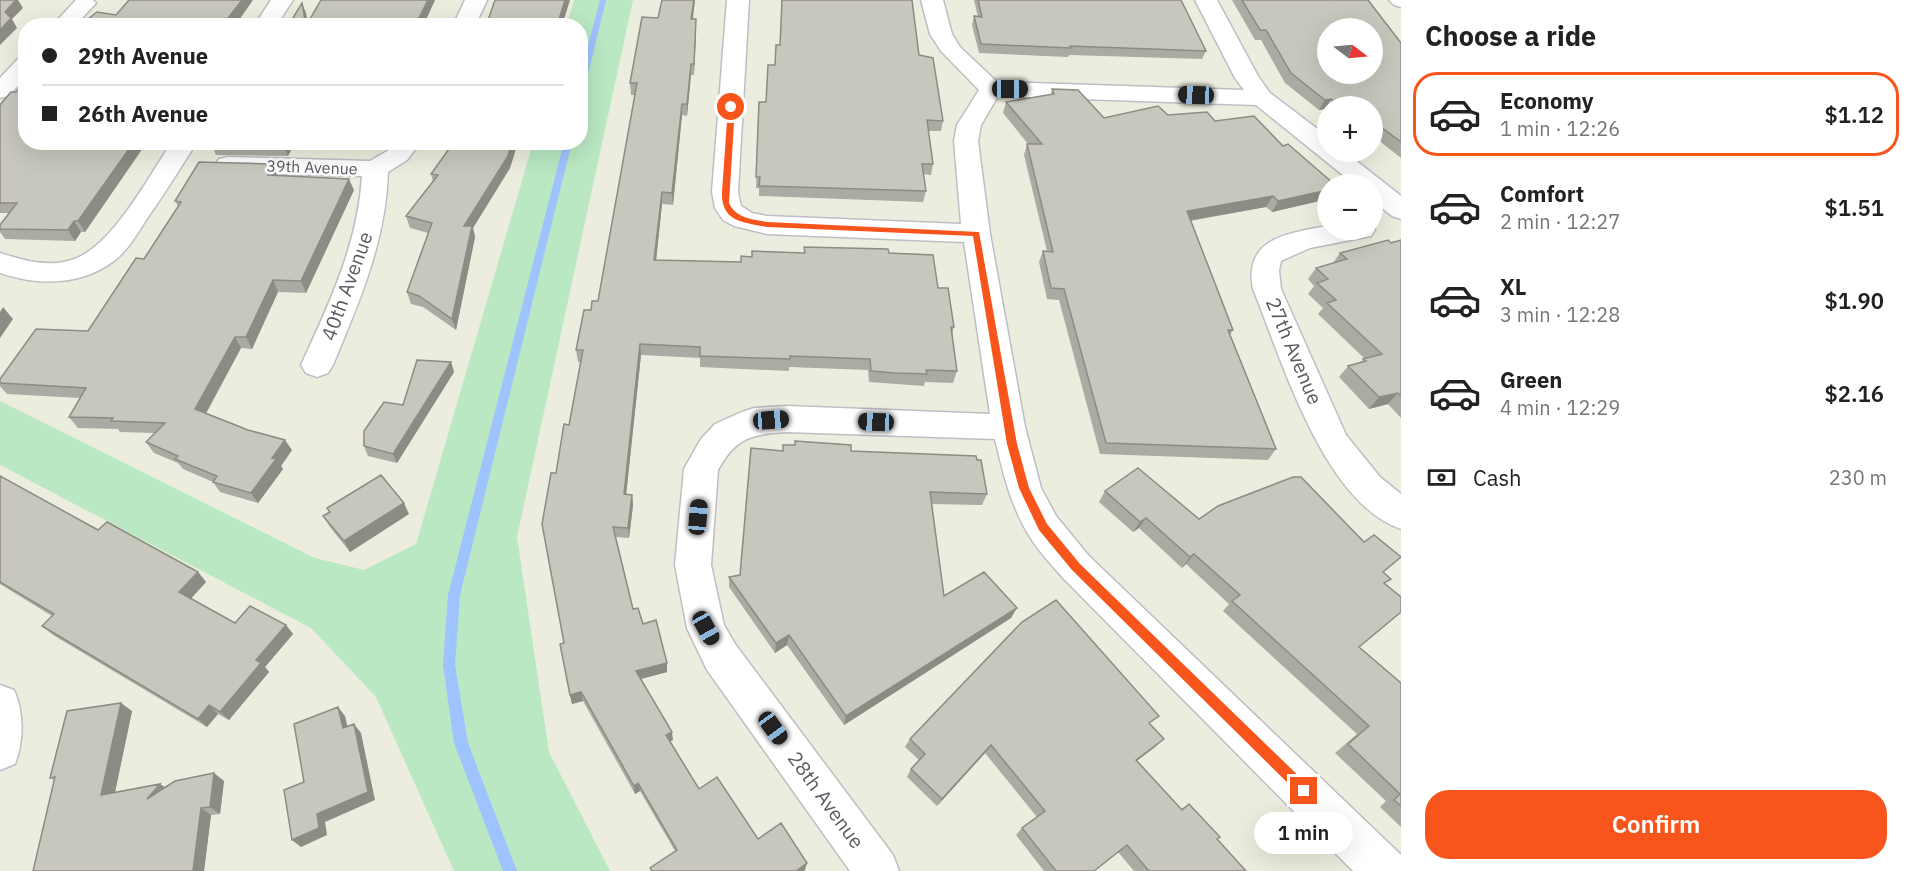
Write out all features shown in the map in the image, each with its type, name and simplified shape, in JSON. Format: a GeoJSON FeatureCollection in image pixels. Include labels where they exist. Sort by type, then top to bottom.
{"type":"FeatureCollection","features":[{"type":"Feature","properties":{"kind":"street"},"geometry":{"type":"LineString","coordinates":[[270,18],[282,0]]}},
{"type":"Feature","properties":{"kind":"street"},"geometry":{"type":"LineString","coordinates":[[468,18],[476,0]]}},
{"type":"Feature","properties":{"kind":"street"},"geometry":{"type":"LineString","coordinates":[[738,0],[725,192],[725,203],[730,213],[744,220],[767,225],[976,234]]}},
{"type":"Feature","properties":{"kind":"street"},"geometry":{"type":"LineString","coordinates":[[932,0],[940,34],[952,51],[992,89],[1262,98]]}},
{"type":"Feature","properties":{"kind":"street"},"geometry":{"type":"LineString","coordinates":[[1206,0],[1247,78],[1262,98],[1317,142]]}},
{"type":"Feature","properties":{"kind":"street"},"geometry":{"type":"LineString","coordinates":[[71,18],[85,3]]}},
{"type":"Feature","properties":{"kind":"street"},"geometry":{"type":"LineString","coordinates":[[0,91],[18,72]]}},
{"type":"Feature","properties":{"kind":"street"},"geometry":{"type":"LineString","coordinates":[[992,89],[976,111],[969,125],[966,141],[976,234],[1009,427],[1024,488],[1043,527],[1076,567],[1386,871]]}},
{"type":"Feature","properties":{"kind":"street","name":"39th Avenue"},"geometry":{"type":"LineString","coordinates":[[178,153],[375,169],[402,150]]}},
{"type":"Feature","properties":{"kind":"street"},"geometry":{"type":"LineString","coordinates":[[0,263],[14,269],[50,274],[71,270],[105,254],[122,236],[178,153]]}},
{"type":"Feature","properties":{"kind":"street"},"geometry":{"type":"LineString","coordinates":[[1343,162],[1357,174]]}},
{"type":"Feature","properties":{"kind":"street","name":"40th Avenue"},"geometry":{"type":"LineString","coordinates":[[317,365],[368,239],[375,169]]}},
{"type":"Feature","properties":{"kind":"street"},"geometry":{"type":"LineString","coordinates":[[1383,195],[1401,210]]}},
{"type":"Feature","properties":{"kind":"street"},"geometry":{"type":"LineString","coordinates":[[1383,225],[1401,222]]}},
{"type":"Feature","properties":{"kind":"street","name":"27th Avenue"},"geometry":{"type":"LineString","coordinates":[[1317,238],[1293,243],[1274,251],[1266,259],[1264,273],[1267,289],[1332,442],[1348,466],[1368,487],[1401,514]]}},
{"type":"Feature","properties":{"kind":"street","name":"28th Avenue"},"geometry":{"type":"LineString","coordinates":[[877,871],[721,657],[706,628],[693,565],[701,469],[713,448],[727,433],[754,421],[787,419],[1009,427]]}},
{"type":"Feature","properties":{"kind":"street"},"geometry":{"type":"LineString","coordinates":[[0,704],[0,749]]}},
{"type":"Feature","properties":{"kind":"green space"},"geometry":{"type":"Polygon","coordinates":[[[574,0],[633,0],[517,537],[549,752],[610,871],[454,871],[376,697],[311,628],[0,465],[0,401],[315,558],[364,570],[416,544],[531,150],[588,150],[588,18],[569,18],[574,0]]]}},
{"type":"Feature","properties":{"kind":"building"},"geometry":{"type":"Polygon","coordinates":[[[0,0],[16,0],[5,12],[11,18],[0,30],[0,0]]]}},
{"type":"Feature","properties":{"kind":"building"},"geometry":{"type":"Polygon","coordinates":[[[129,0],[242,0],[228,18],[89,18],[97,12],[116,15],[129,0]]]}},
{"type":"Feature","properties":{"kind":"building"},"geometry":{"type":"Polygon","coordinates":[[[321,0],[428,0],[419,18],[311,18],[321,0]]]}},
{"type":"Feature","properties":{"kind":"building"},"geometry":{"type":"Polygon","coordinates":[[[495,0],[565,0],[559,18],[489,18],[495,0]]]}},
{"type":"Feature","properties":{"kind":"building"},"geometry":{"type":"Polygon","coordinates":[[[662,0],[694,0],[691,19],[696,19],[694,64],[691,64],[687,104],[682,104],[672,193],[662,192],[654,260],[741,262],[741,256],[752,257],[752,251],[805,253],[804,247],[888,249],[889,253],[933,255],[938,288],[948,288],[954,327],[951,327],[957,371],[926,370],[927,374],[871,371],[870,359],[700,356],[700,347],[640,344],[624,494],[632,495],[628,528],[613,527],[633,609],[638,608],[643,624],[656,620],[667,663],[636,671],[672,732],[666,735],[699,789],[717,777],[758,839],[781,823],[807,863],[796,871],[652,871],[650,868],[677,850],[638,783],[634,786],[581,692],[570,695],[560,644],[564,643],[542,524],[551,473],[556,473],[564,424],[569,425],[583,350],[576,350],[584,310],[591,310],[592,301],[598,301],[637,83],[630,83],[642,17],[658,18],[662,0]]]}},
{"type":"Feature","properties":{"kind":"building"},"geometry":{"type":"Polygon","coordinates":[[[782,0],[912,0],[919,55],[933,58],[943,121],[927,120],[933,164],[922,164],[926,191],[759,186],[760,177],[756,177],[759,102],[766,102],[768,65],[775,65],[776,45],[780,45],[782,0]]]}},
{"type":"Feature","properties":{"kind":"building"},"geometry":{"type":"Polygon","coordinates":[[[978,0],[1181,0],[1206,51],[981,44],[974,16],[982,17],[978,0]]]}},
{"type":"Feature","properties":{"kind":"building"},"geometry":{"type":"Polygon","coordinates":[[[1242,0],[1368,0],[1382,18],[1317,18],[1317,84],[1383,84],[1383,20],[1401,43],[1401,142],[1383,129],[1383,96],[1320,96],[1291,73],[1266,30],[1260,30],[1242,0]]]}},
{"type":"Feature","properties":{"kind":"building"},"geometry":{"type":"Polygon","coordinates":[[[302,3],[305,18],[293,18],[302,3]]]}},
{"type":"Feature","properties":{"kind":"building"},"geometry":{"type":"Polygon","coordinates":[[[1052,89],[1078,90],[1104,118],[1158,106],[1168,115],[1207,112],[1215,121],[1254,116],[1283,146],[1288,144],[1322,174],[1317,174],[1317,192],[1278,201],[1273,196],[1187,211],[1233,330],[1228,330],[1276,449],[1106,443],[1064,289],[1051,288],[1043,251],[1053,252],[1027,144],[1042,144],[1006,102],[1054,94],[1052,89]]]}},
{"type":"Feature","properties":{"kind":"building"},"geometry":{"type":"Polygon","coordinates":[[[18,90],[18,150],[128,150],[78,221],[74,221],[68,230],[0,229],[0,225],[17,203],[0,203],[0,105],[11,92],[18,90]]]}},
{"type":"Feature","properties":{"kind":"building"},"geometry":{"type":"Polygon","coordinates":[[[448,150],[510,150],[464,226],[472,226],[452,319],[419,296],[407,292],[432,223],[406,216],[438,175],[431,174],[448,150]]]}},
{"type":"Feature","properties":{"kind":"building"},"geometry":{"type":"Polygon","coordinates":[[[199,162],[273,164],[268,175],[349,179],[301,281],[273,280],[246,337],[235,337],[195,409],[248,430],[285,440],[272,458],[276,459],[251,493],[213,482],[217,476],[175,459],[178,456],[146,442],[165,423],[69,417],[86,388],[0,383],[0,379],[36,329],[88,331],[136,258],[144,259],[181,202],[175,201],[199,162]]]}},
{"type":"Feature","properties":{"kind":"building"},"geometry":{"type":"Polygon","coordinates":[[[1388,240],[1391,243],[1401,240],[1401,396],[1398,393],[1379,397],[1348,366],[1382,354],[1327,303],[1336,300],[1317,283],[1328,279],[1316,268],[1347,259],[1340,253],[1388,240]]]}},
{"type":"Feature","properties":{"kind":"building"},"geometry":{"type":"Polygon","coordinates":[[[417,360],[451,362],[393,454],[364,446],[364,431],[384,402],[403,405],[417,360]]]}},
{"type":"Feature","properties":{"kind":"building"},"geometry":{"type":"Polygon","coordinates":[[[795,441],[851,445],[851,451],[976,456],[977,460],[981,460],[987,494],[930,492],[944,596],[984,572],[1017,608],[846,716],[789,635],[776,643],[729,577],[740,575],[751,448],[783,451],[783,445],[795,445],[795,441]]]}},
{"type":"Feature","properties":{"kind":"building"},"geometry":{"type":"Polygon","coordinates":[[[1138,468],[1199,519],[1218,506],[1293,477],[1301,477],[1364,542],[1374,535],[1401,557],[1383,572],[1391,579],[1384,583],[1401,597],[1401,612],[1359,647],[1401,683],[1401,806],[1394,800],[1400,794],[1348,744],[1369,726],[1232,601],[1240,595],[1194,554],[1190,557],[1146,518],[1140,522],[1105,491],[1138,468]]]}},
{"type":"Feature","properties":{"kind":"building"},"geometry":{"type":"Polygon","coordinates":[[[381,475],[404,503],[344,541],[323,516],[330,512],[327,508],[381,475]]]}},
{"type":"Feature","properties":{"kind":"building"},"geometry":{"type":"Polygon","coordinates":[[[0,476],[98,530],[107,522],[198,572],[179,592],[235,623],[250,606],[286,625],[256,660],[261,663],[220,712],[209,705],[198,719],[42,626],[54,614],[0,582],[0,476]]]}},
{"type":"Feature","properties":{"kind":"building"},"geometry":{"type":"Polygon","coordinates":[[[1056,600],[1159,716],[1149,723],[1164,739],[1136,760],[1182,810],[1189,804],[1220,837],[1217,839],[1246,871],[1149,871],[1127,845],[1094,871],[1056,871],[1022,828],[1045,811],[991,745],[942,799],[911,769],[925,754],[910,739],[1022,622],[1056,600]]]}},
{"type":"Feature","properties":{"kind":"building"},"geometry":{"type":"Polygon","coordinates":[[[121,703],[101,795],[160,784],[147,799],[175,781],[214,773],[210,807],[201,808],[193,871],[33,871],[55,777],[50,778],[67,711],[121,703]]]}},
{"type":"Feature","properties":{"kind":"building"},"geometry":{"type":"Polygon","coordinates":[[[338,707],[343,728],[354,724],[368,792],[317,814],[319,828],[292,840],[284,790],[304,782],[294,724],[338,707]]]}},
{"type":"Feature","properties":{"kind":"waterway"},"geometry":{"type":"LineString","coordinates":[[588,59],[603,0]]}},
{"type":"Feature","properties":{"kind":"waterway"},"geometry":{"type":"LineString","coordinates":[[510,871],[461,743],[449,665],[454,595],[566,150]]}},
{"type":"Feature","properties":{"kind":"route"},"geometry":{"type":"LineString","coordinates":[[731,107],[725,192],[725,203],[730,213],[744,220],[767,225],[976,234],[1012,444],[1024,488],[1043,527],[1076,567],[1304,791]]}}]}
